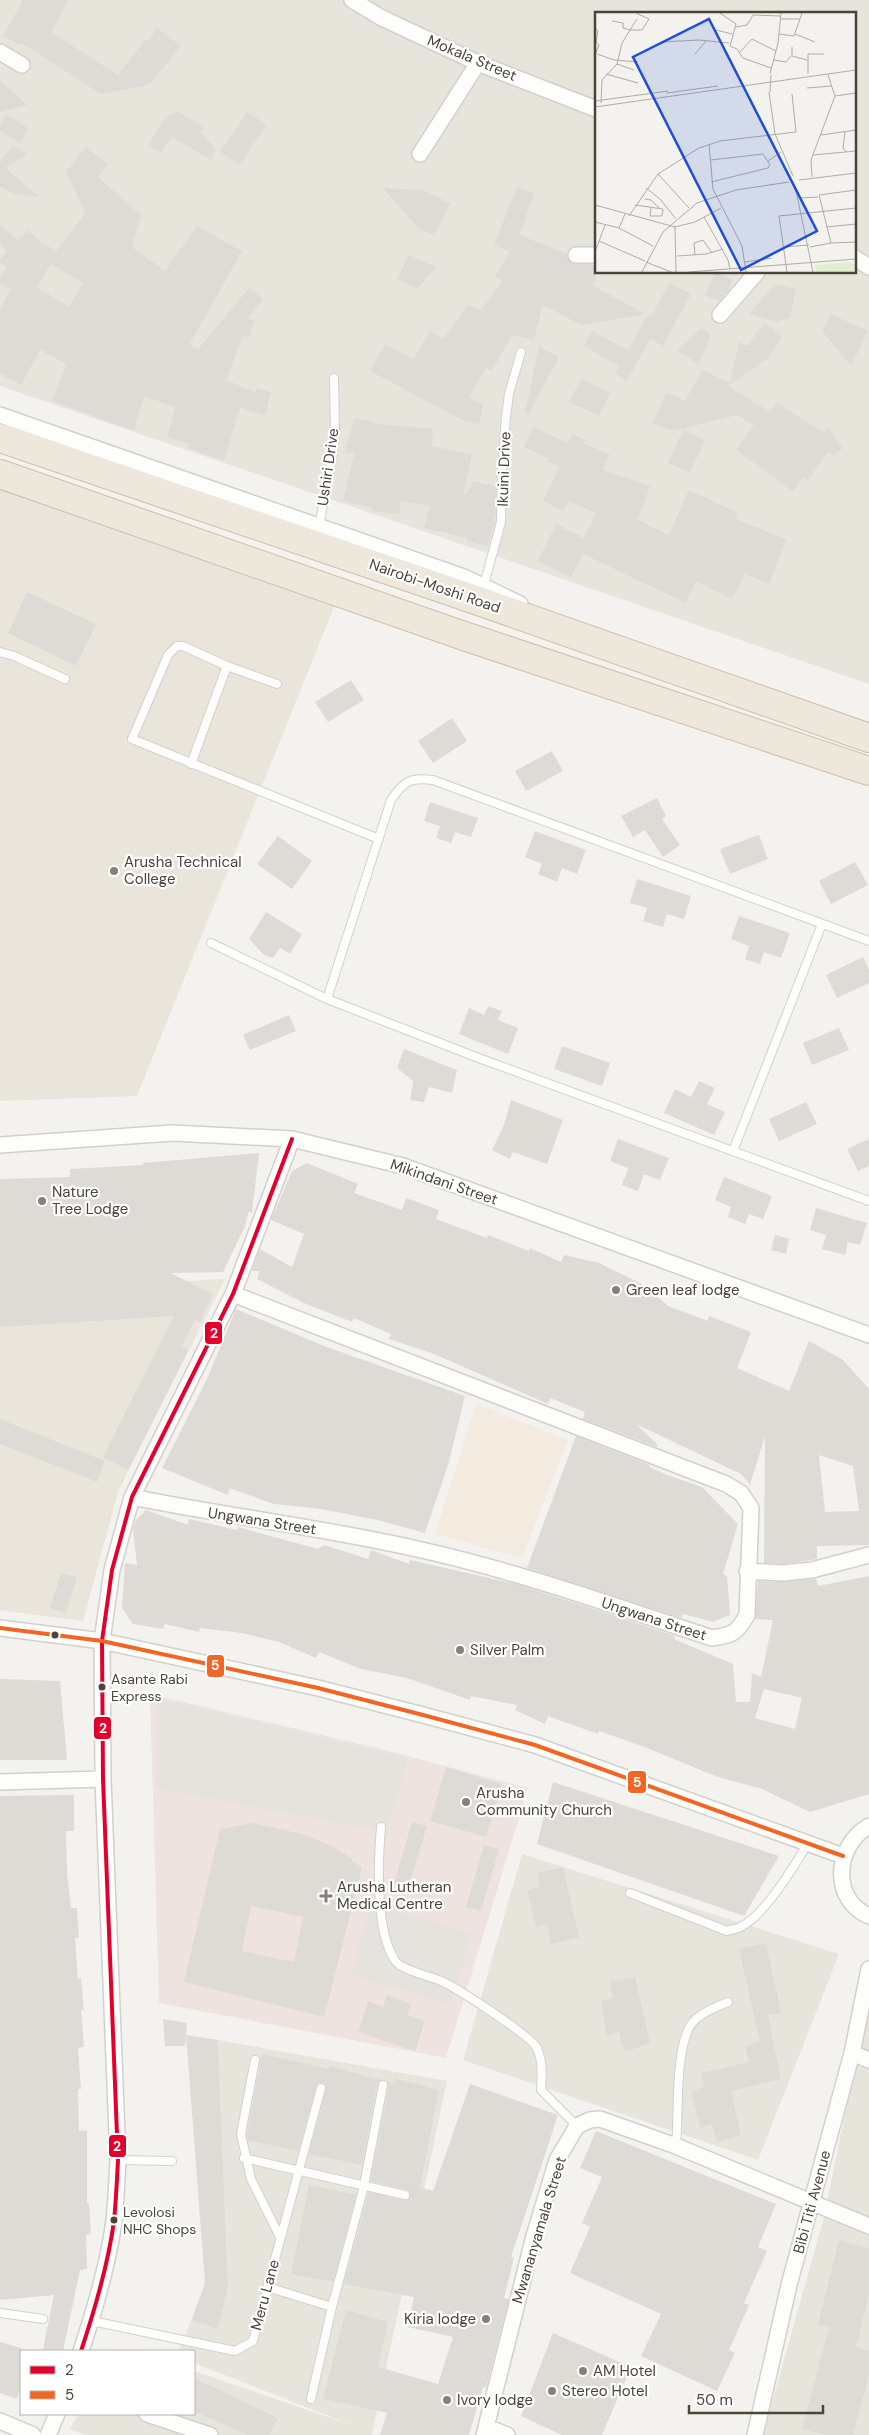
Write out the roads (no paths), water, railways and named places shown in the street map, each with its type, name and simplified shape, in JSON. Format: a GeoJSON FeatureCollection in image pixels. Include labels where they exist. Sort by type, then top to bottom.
{"type":"FeatureCollection","features":[{"type":"Feature","properties":{"kind":"highway","name":"Nairobi-Moshi Road"},"geometry":{"type":"LineString","coordinates":[[0,438],[869,738]]}},
{"type":"Feature","properties":{"kind":"highway"},"geometry":{"type":"LineString","coordinates":[[0,474],[464,636],[869,771]]}},
{"type":"Feature","properties":{"kind":"street","name":"Mokala Street"},"geometry":{"type":"LineString","coordinates":[[352,0],[382,18],[478,63],[595,109]]}},
{"type":"Feature","properties":{"kind":"street"},"geometry":{"type":"LineString","coordinates":[[0,52],[22,65]]}},
{"type":"Feature","properties":{"kind":"street"},"geometry":{"type":"LineString","coordinates":[[420,154],[478,63]]}},
{"type":"Feature","properties":{"kind":"street"},"geometry":{"type":"LineString","coordinates":[[576,254],[595,255]]}},
{"type":"Feature","properties":{"kind":"street"},"geometry":{"type":"LineString","coordinates":[[856,259],[869,267]]}},
{"type":"Feature","properties":{"kind":"street"},"geometry":{"type":"LineString","coordinates":[[720,315],[751,274]]}},
{"type":"Feature","properties":{"kind":"street"},"geometry":{"type":"LineString","coordinates":[[0,415],[484,585],[591,641]]}},
{"type":"Feature","properties":{"kind":"street","name":"Mikindani Street"},"geometry":{"type":"LineString","coordinates":[[0,1145],[172,1133],[292,1139],[402,1166],[869,1335]]}},
{"type":"Feature","properties":{"kind":"street"},"geometry":{"type":"LineString","coordinates":[[81,2350],[92,2321],[114,2221],[118,2160],[103,1779],[102,1641],[112,1570],[132,1497],[233,1294],[292,1139]]}},
{"type":"Feature","properties":{"kind":"street","name":"Ungwana Street"},"geometry":{"type":"LineString","coordinates":[[132,1497],[274,1524],[360,1537],[428,1551],[568,1590],[712,1638],[727,1636],[739,1630],[747,1615],[747,1571],[752,1525],[751,1508],[741,1493],[726,1484],[233,1294]]}},
{"type":"Feature","properties":{"kind":"street"},"geometry":{"type":"LineString","coordinates":[[747,1571],[783,1573],[812,1570],[869,1555]]}},
{"type":"Feature","properties":{"kind":"street"},"geometry":{"type":"LineString","coordinates":[[0,1628],[102,1641],[318,1688],[535,1745],[843,1856]]}},
{"type":"Feature","properties":{"kind":"street"},"geometry":{"type":"LineString","coordinates":[[0,1782],[103,1779]]}},
{"type":"Feature","properties":{"kind":"street"},"geometry":{"type":"LineString","coordinates":[[869,1826],[860,1831],[850,1842],[843,1856],[841,1872],[844,1889],[852,1903],[869,1916]]}},
{"type":"Feature","properties":{"kind":"street","name":"Bibi Titi Avenue"},"geometry":{"type":"LineString","coordinates":[[755,2435],[789,2285],[852,2053],[869,1969]]}},
{"type":"Feature","properties":{"kind":"street"},"geometry":{"type":"LineString","coordinates":[[852,2053],[869,2060]]}},
{"type":"Feature","properties":{"kind":"street"},"geometry":{"type":"LineString","coordinates":[[577,2126],[590,2120],[600,2119],[676,2146],[869,2226]]}},
{"type":"Feature","properties":{"kind":"street","name":"Mwananyamala Street"},"geometry":{"type":"LineString","coordinates":[[486,2431],[534,2236],[557,2160],[577,2126]]}},
{"type":"Feature","properties":{"kind":"street"},"geometry":{"type":"LineString","coordinates":[[48,2435],[57,2415]]}},
{"type":"Feature","properties":{"kind":"street"},"geometry":{"type":"LineString","coordinates":[[150,2415],[210,2435]]}},
{"type":"Feature","properties":{"kind":"street"},"geometry":{"type":"LineString","coordinates":[[0,2421],[33,2435]]}},
{"type":"Feature","properties":{"kind":"street"},"geometry":{"type":"LineString","coordinates":[[486,2431],[507,2435]]}},
{"type":"Feature","properties":{"kind":"lane","name":"Ikuini Drive"},"geometry":{"type":"LineString","coordinates":[[484,585],[501,522],[502,468],[506,416],[521,352]]}},
{"type":"Feature","properties":{"kind":"lane","name":"Ushiri Drive"},"geometry":{"type":"LineString","coordinates":[[320,526],[335,431],[334,378]]}},
{"type":"Feature","properties":{"kind":"lane"},"geometry":{"type":"LineString","coordinates":[[277,684],[227,666],[183,646],[177,646],[168,655],[132,739],[379,839]]}},
{"type":"Feature","properties":{"kind":"lane"},"geometry":{"type":"LineString","coordinates":[[0,652],[14,656],[65,679]]}},
{"type":"Feature","properties":{"kind":"lane"},"geometry":{"type":"LineString","coordinates":[[191,764],[227,666]]}},
{"type":"Feature","properties":{"kind":"lane"},"geometry":{"type":"LineString","coordinates":[[327,1000],[391,800],[401,786],[417,778],[433,780],[869,941]]}},
{"type":"Feature","properties":{"kind":"lane"},"geometry":{"type":"LineString","coordinates":[[732,1151],[822,924]]}},
{"type":"Feature","properties":{"kind":"lane"},"geometry":{"type":"LineString","coordinates":[[212,943],[327,1000],[476,1058],[869,1201]]}},
{"type":"Feature","properties":{"kind":"lane"},"geometry":{"type":"LineString","coordinates":[[381,1827],[378,1865],[379,1890],[387,1945],[397,1964],[456,1988],[537,2047],[543,2069],[541,2090],[577,2126]]}},
{"type":"Feature","properties":{"kind":"lane"},"geometry":{"type":"LineString","coordinates":[[630,1893],[727,1931],[743,1926],[764,1906],[789,1876],[808,1843]]}},
{"type":"Feature","properties":{"kind":"lane"},"geometry":{"type":"LineString","coordinates":[[676,2146],[679,2084],[688,2030],[705,2012],[728,2002]]}},
{"type":"Feature","properties":{"kind":"lane"},"geometry":{"type":"LineString","coordinates":[[254,2060],[241,2134],[244,2158],[251,2179],[280,2237]]}},
{"type":"Feature","properties":{"kind":"lane"},"geometry":{"type":"LineString","coordinates":[[311,2400],[332,2307],[364,2186],[383,2085]]}},
{"type":"Feature","properties":{"kind":"lane","name":"Meru Lane"},"geometry":{"type":"LineString","coordinates":[[92,2321],[235,2351],[253,2341],[321,2088]]}},
{"type":"Feature","properties":{"kind":"lane"},"geometry":{"type":"LineString","coordinates":[[244,2158],[405,2195]]}},
{"type":"Feature","properties":{"kind":"lane"},"geometry":{"type":"LineString","coordinates":[[118,2160],[172,2161]]}},
{"type":"Feature","properties":{"kind":"lane"},"geometry":{"type":"LineString","coordinates":[[267,2287],[332,2307]]}},
{"type":"Feature","properties":{"kind":"lane"},"geometry":{"type":"LineString","coordinates":[[0,2313],[43,2319]]}},
{"type":"Feature","properties":{"kind":"place","name":"Arusha Technical College"},"geometry":{"type":"Point","coordinates":[114,871]}},
{"type":"Feature","properties":{"kind":"place","name":"Nature Tree Lodge"},"geometry":{"type":"Point","coordinates":[42,1201]}},
{"type":"Feature","properties":{"kind":"place","name":"Green leaf lodge"},"geometry":{"type":"Point","coordinates":[616,1290]}},
{"type":"Feature","properties":{"kind":"place","name":"Silver Palm"},"geometry":{"type":"Point","coordinates":[460,1650]}},
{"type":"Feature","properties":{"kind":"place","name":"Asante Rabi Express"},"geometry":{"type":"Point","coordinates":[102,1687]}},
{"type":"Feature","properties":{"kind":"place","name":"Arusha Community Church"},"geometry":{"type":"Point","coordinates":[466,1802]}},
{"type":"Feature","properties":{"kind":"place","name":"Arusha Lutheran Medical Centre"},"geometry":{"type":"Point","coordinates":[326,1896]}},
{"type":"Feature","properties":{"kind":"place","name":"Levolosi NHC Shops"},"geometry":{"type":"Point","coordinates":[114,2220]}},
{"type":"Feature","properties":{"kind":"place","name":"Kiria lodge"},"geometry":{"type":"Point","coordinates":[486,2319]}},
{"type":"Feature","properties":{"kind":"place","name":"AM Hotel"},"geometry":{"type":"Point","coordinates":[583,2371]}},
{"type":"Feature","properties":{"kind":"place","name":"Stereo Hotel"},"geometry":{"type":"Point","coordinates":[552,2391]}},
{"type":"Feature","properties":{"kind":"place","name":"Ivory lodge"},"geometry":{"type":"Point","coordinates":[447,2400]}}]}
